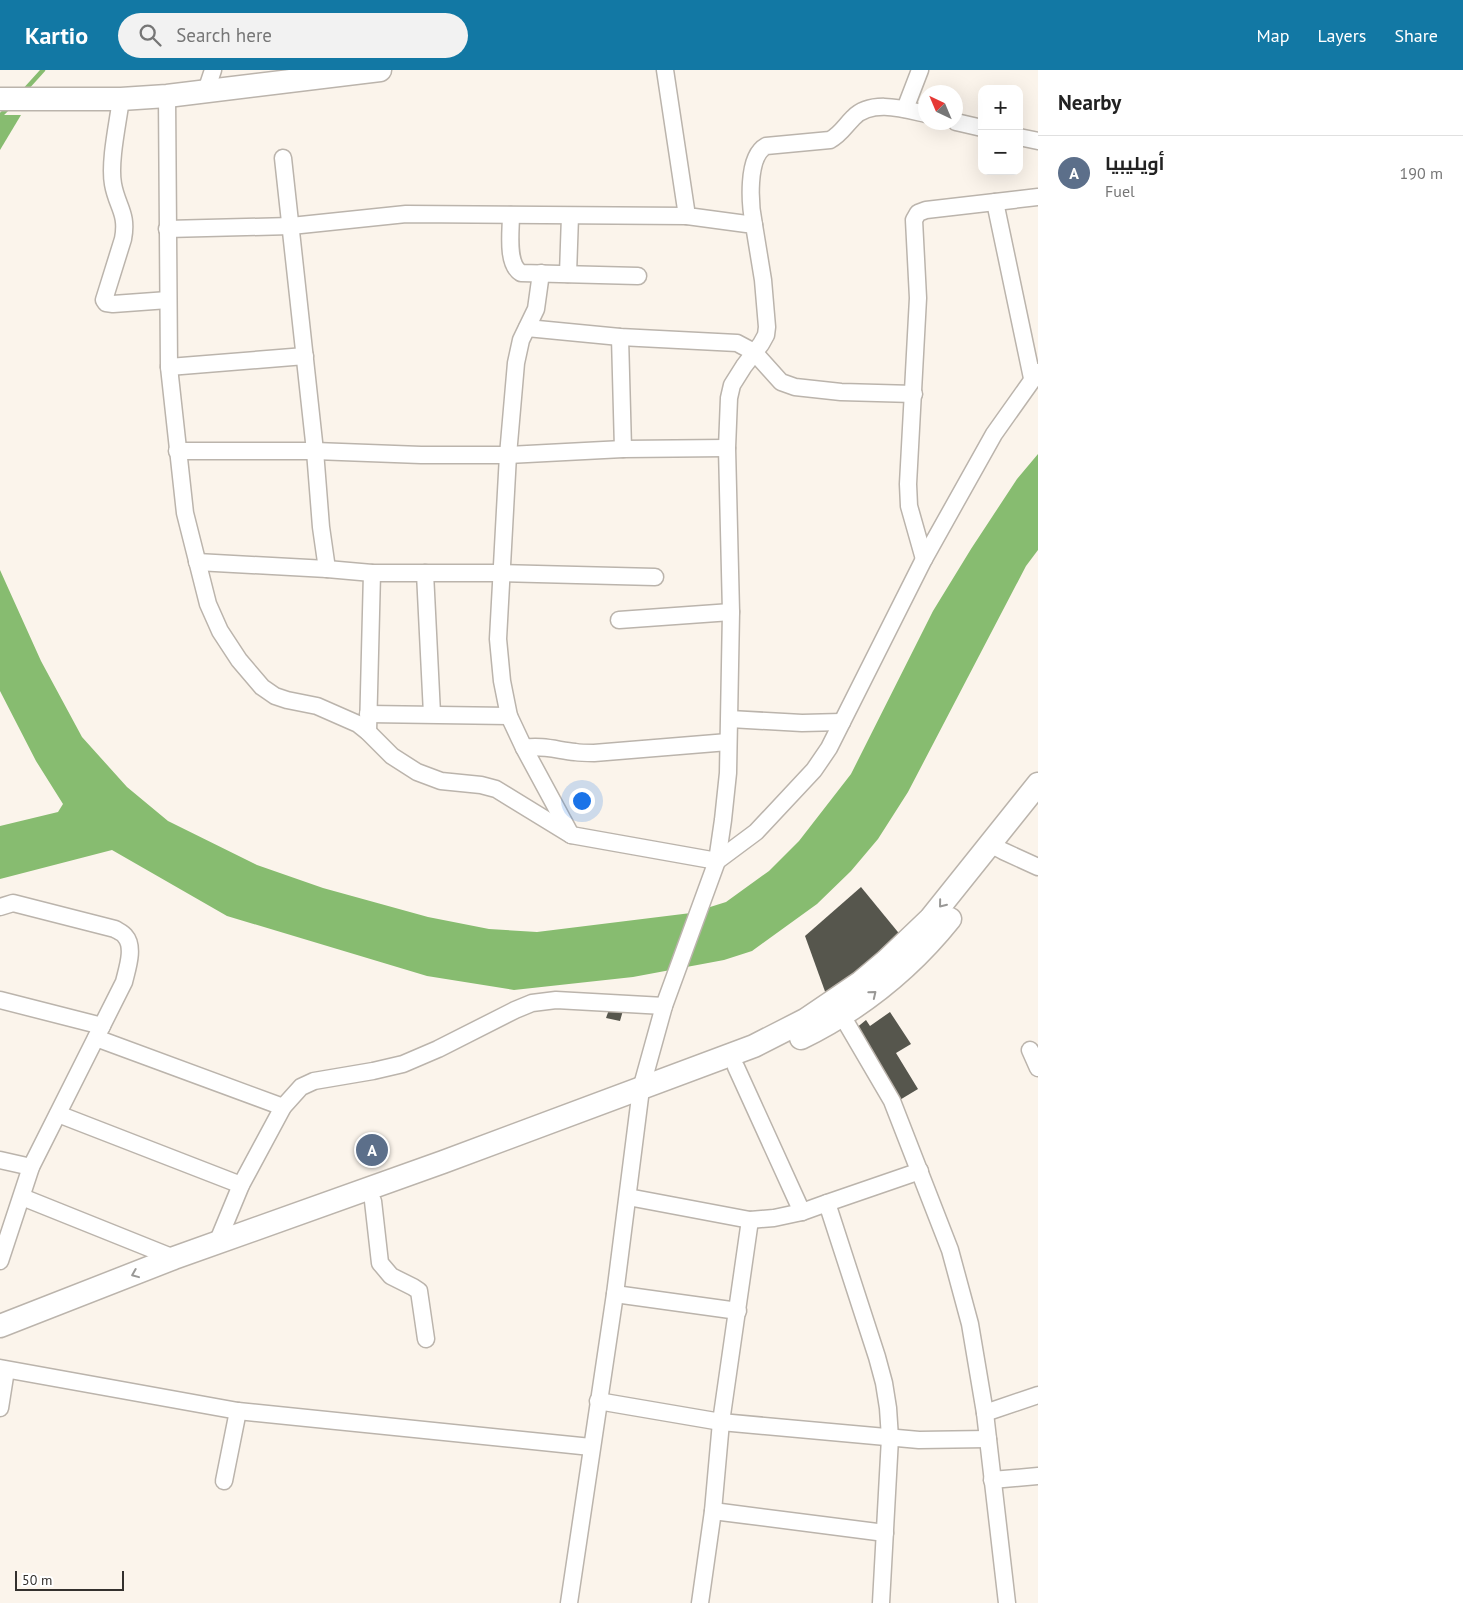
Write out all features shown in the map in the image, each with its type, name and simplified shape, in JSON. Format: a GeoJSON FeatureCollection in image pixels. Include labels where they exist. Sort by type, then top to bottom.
{"type":"FeatureCollection","features":[{"type":"Feature","properties":{"kind":"main road"},"geometry":{"type":"LineString","coordinates":[[0,100],[121,99],[167,96],[210,80],[380,70]]}},
{"type":"Feature","properties":{"kind":"main road"},"geometry":{"type":"LineString","coordinates":[[996,847],[1038,784]]}},
{"type":"Feature","properties":{"kind":"main road"},"geometry":{"type":"LineString","coordinates":[[0,1326],[174,1258],[443,1162],[640,1096],[736,1067],[794,1042],[837,1008],[861,982],[930,919],[1038,804]]}},
{"type":"Feature","properties":{"kind":"main road"},"geometry":{"type":"LineString","coordinates":[[0,1341],[373,1201],[640,1096],[754,1046],[805,1020],[837,1008]]}},
{"type":"Feature","properties":{"kind":"street"},"geometry":{"type":"LineString","coordinates":[[665,70],[687,216]]}},
{"type":"Feature","properties":{"kind":"street"},"geometry":{"type":"LineString","coordinates":[[905,109],[920,70]]}},
{"type":"Feature","properties":{"kind":"street"},"geometry":{"type":"LineString","coordinates":[[167,96],[169,367],[185,514],[208,604],[220,631],[239,660],[262,687],[275,696],[317,706],[358,724],[392,756],[417,772],[441,781],[496,788],[571,835],[716,861],[756,832],[814,770],[829,748],[924,559],[994,434],[1035,375],[995,202]]}},
{"type":"Feature","properties":{"kind":"street"},"geometry":{"type":"LineString","coordinates":[[121,99],[112,168],[113,183],[125,217],[125,229],[104,300],[106,303],[113,304],[168,300]]}},
{"type":"Feature","properties":{"kind":"street"},"geometry":{"type":"LineString","coordinates":[[569,1603],[615,1294],[640,1096],[664,1006],[708,888],[716,861],[723,820],[728,773],[730,719],[731,612],[726,448],[729,398],[732,385],[766,335],[767,327],[763,280],[750,194],[755,162],[758,153],[766,146],[830,140],[839,134],[854,116],[863,110],[876,107],[905,109],[918,112]]}},
{"type":"Feature","properties":{"kind":"street"},"geometry":{"type":"LineString","coordinates":[[963,124],[978,127]]}},
{"type":"Feature","properties":{"kind":"street"},"geometry":{"type":"LineString","coordinates":[[1023,138],[1038,141]]}},
{"type":"Feature","properties":{"kind":"street"},"geometry":{"type":"LineString","coordinates":[[283,158],[315,451],[320,518],[327,569]]}},
{"type":"Feature","properties":{"kind":"street"},"geometry":{"type":"LineString","coordinates":[[924,559],[909,506],[908,484],[918,298],[914,220],[918,213],[926,210],[1038,197]]}},
{"type":"Feature","properties":{"kind":"street"},"geometry":{"type":"LineString","coordinates":[[167,229],[291,226],[406,214],[687,216],[754,225]]}},
{"type":"Feature","properties":{"kind":"street"},"geometry":{"type":"LineString","coordinates":[[511,215],[511,260],[516,270],[521,273],[638,276]]}},
{"type":"Feature","properties":{"kind":"street"},"geometry":{"type":"LineString","coordinates":[[568,274],[570,216]]}},
{"type":"Feature","properties":{"kind":"street"},"geometry":{"type":"LineString","coordinates":[[541,273],[536,309],[521,340],[516,363],[508,455],[498,639],[502,681],[509,716],[571,835]]}},
{"type":"Feature","properties":{"kind":"street"},"geometry":{"type":"LineString","coordinates":[[527,328],[620,337],[737,343],[754,352],[780,382],[795,387],[841,392],[914,394]]}},
{"type":"Feature","properties":{"kind":"street"},"geometry":{"type":"LineString","coordinates":[[620,337],[623,448]]}},
{"type":"Feature","properties":{"kind":"street"},"geometry":{"type":"LineString","coordinates":[[169,367],[305,356]]}},
{"type":"Feature","properties":{"kind":"street"},"geometry":{"type":"LineString","coordinates":[[177,451],[315,451],[420,455],[508,455],[623,448],[726,448]]}},
{"type":"Feature","properties":{"kind":"street"},"geometry":{"type":"LineString","coordinates":[[197,562],[372,573],[501,573],[655,577]]}},
{"type":"Feature","properties":{"kind":"street"},"geometry":{"type":"LineString","coordinates":[[368,732],[372,573]]}},
{"type":"Feature","properties":{"kind":"street"},"geometry":{"type":"LineString","coordinates":[[425,573],[432,714]]}},
{"type":"Feature","properties":{"kind":"street"},"geometry":{"type":"LineString","coordinates":[[619,620],[731,612]]}},
{"type":"Feature","properties":{"kind":"street"},"geometry":{"type":"LineString","coordinates":[[368,714],[509,716]]}},
{"type":"Feature","properties":{"kind":"street"},"geometry":{"type":"LineString","coordinates":[[730,719],[802,724],[842,722]]}},
{"type":"Feature","properties":{"kind":"street"},"geometry":{"type":"LineString","coordinates":[[524,748],[554,748],[594,753],[728,742]]}},
{"type":"Feature","properties":{"kind":"street"},"geometry":{"type":"LineString","coordinates":[[996,847],[1038,867]]}},
{"type":"Feature","properties":{"kind":"street"},"geometry":{"type":"LineString","coordinates":[[0,907],[13,903],[116,928],[125,936],[130,945],[124,982],[31,1167],[0,1261]]}},
{"type":"Feature","properties":{"kind":"street"},"geometry":{"type":"LineString","coordinates":[[0,1000],[99,1032],[284,1107]]}},
{"type":"Feature","properties":{"kind":"street"},"geometry":{"type":"LineString","coordinates":[[217,1243],[241,1185],[284,1107],[301,1087],[314,1081],[403,1064],[532,1003],[556,1000],[664,1006]]}},
{"type":"Feature","properties":{"kind":"street"},"geometry":{"type":"LineString","coordinates":[[837,1008],[892,1101],[950,1250],[970,1324],[985,1413],[1007,1603]]}},
{"type":"Feature","properties":{"kind":"street"},"geometry":{"type":"LineString","coordinates":[[1030,1050],[1038,1068]]}},
{"type":"Feature","properties":{"kind":"street"},"geometry":{"type":"LineString","coordinates":[[736,1067],[802,1212]]}},
{"type":"Feature","properties":{"kind":"street"},"geometry":{"type":"LineString","coordinates":[[58,1114],[241,1185]]}},
{"type":"Feature","properties":{"kind":"street"},"geometry":{"type":"LineString","coordinates":[[0,1160],[31,1167]]}},
{"type":"Feature","properties":{"kind":"street"},"geometry":{"type":"LineString","coordinates":[[628,1197],[750,1220],[774,1218],[802,1212],[920,1171]]}},
{"type":"Feature","properties":{"kind":"street"},"geometry":{"type":"LineString","coordinates":[[22,1197],[174,1258]]}},
{"type":"Feature","properties":{"kind":"street"},"geometry":{"type":"LineString","coordinates":[[373,1201],[380,1263],[390,1276],[419,1291],[426,1339]]}},
{"type":"Feature","properties":{"kind":"street"},"geometry":{"type":"LineString","coordinates":[[826,1203],[877,1358],[888,1408],[890,1438],[882,1603]]}},
{"type":"Feature","properties":{"kind":"street"},"geometry":{"type":"LineString","coordinates":[[700,1603],[713,1511],[721,1422],[750,1220]]}},
{"type":"Feature","properties":{"kind":"street"},"geometry":{"type":"LineString","coordinates":[[615,1294],[738,1311]]}},
{"type":"Feature","properties":{"kind":"street"},"geometry":{"type":"LineString","coordinates":[[0,1408],[3,1369],[238,1411],[591,1446]]}},
{"type":"Feature","properties":{"kind":"street"},"geometry":{"type":"LineString","coordinates":[[985,1413],[1038,1395]]}},
{"type":"Feature","properties":{"kind":"street"},"geometry":{"type":"LineString","coordinates":[[598,1401],[721,1422],[919,1440],[988,1439]]}},
{"type":"Feature","properties":{"kind":"street"},"geometry":{"type":"LineString","coordinates":[[224,1482],[238,1411]]}},
{"type":"Feature","properties":{"kind":"street"},"geometry":{"type":"LineString","coordinates":[[992,1480],[1038,1476]]}},
{"type":"Feature","properties":{"kind":"street"},"geometry":{"type":"LineString","coordinates":[[713,1511],[885,1533]]}},
{"type":"Feature","properties":{"kind":"shaded area"},"geometry":{"type":"Polygon","coordinates":[[[0,115],[21,115],[0,150],[0,115]]]}},
{"type":"Feature","properties":{"kind":"shaded area"},"geometry":{"type":"Polygon","coordinates":[[[1038,454],[1038,550],[1026,566],[908,792],[878,839],[851,871],[817,904],[752,951],[724,960],[633,977],[514,990],[427,976],[227,916],[112,850],[0,879],[0,826],[58,812],[63,804],[36,761],[0,691],[0,570],[41,661],[82,737],[127,787],[168,821],[257,865],[323,888],[428,917],[489,929],[537,932],[691,913],[726,902],[769,871],[799,841],[851,774],[933,611],[1017,479],[1038,454]]]}},
{"type":"Feature","properties":{"kind":"building"},"geometry":{"type":"Polygon","coordinates":[[[861,887],[902,937],[827,997],[805,936],[861,887]]]}},
{"type":"Feature","properties":{"kind":"building"},"geometry":{"type":"Polygon","coordinates":[[[611,1004],[624,1007],[620,1021],[606,1018],[611,1004]]]}},
{"type":"Feature","properties":{"kind":"building"},"geometry":{"type":"Polygon","coordinates":[[[890,1012],[911,1044],[896,1053],[918,1089],[898,1101],[855,1029],[866,1020],[870,1026],[890,1012]]]}},
{"type":"Feature","properties":{"kind":"waterway"},"geometry":{"type":"LineString","coordinates":[[24,91],[43,70]]}},
{"type":"Feature","properties":{"kind":"waterway"},"geometry":{"type":"LineString","coordinates":[[0,116],[8,108]]}},
{"type":"Feature","properties":{"kind":"place","name":"أويليبيا"},"geometry":{"type":"Point","coordinates":[372,1150]}}]}
